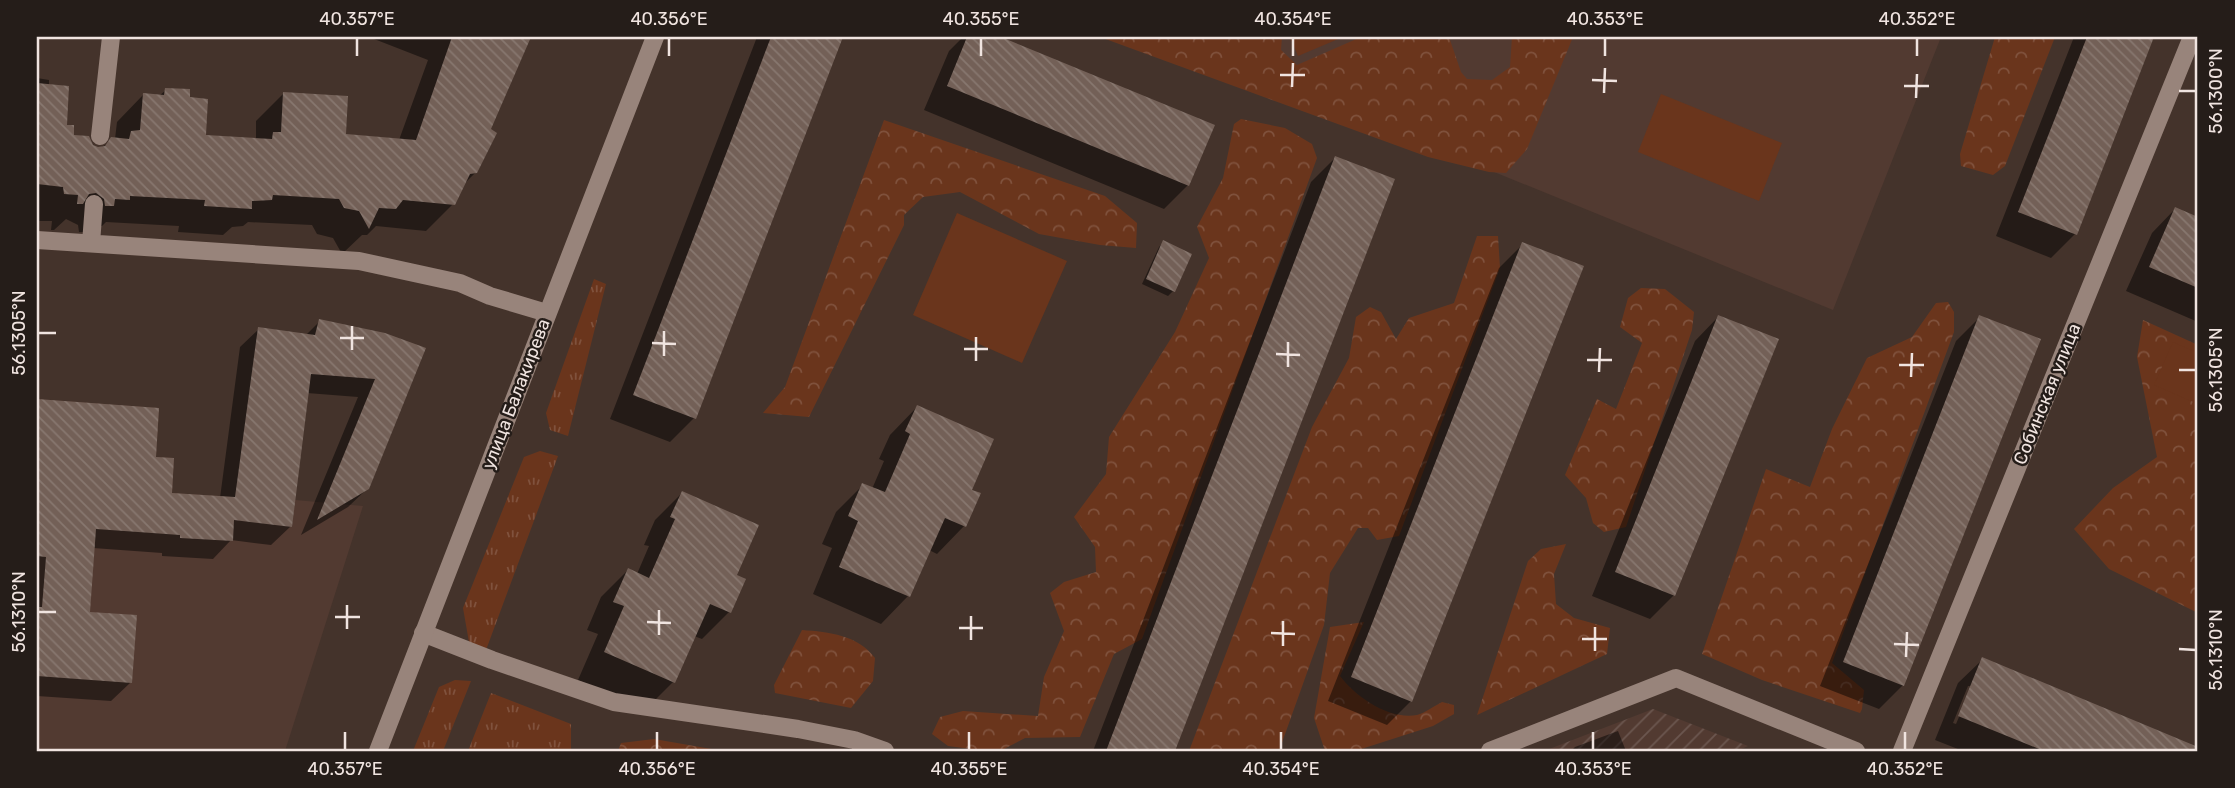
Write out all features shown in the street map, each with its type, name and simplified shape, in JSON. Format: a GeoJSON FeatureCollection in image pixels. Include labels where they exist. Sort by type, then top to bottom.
{"type":"FeatureCollection","features":[{"type":"Feature","properties":{"kind":"street"},"geometry":{"type":"LineString","coordinates":[[100,136],[111,37]]}},
{"type":"Feature","properties":{"kind":"street","name":"улица Балакирева"},"geometry":{"type":"LineString","coordinates":[[377,751],[655,37]]}},
{"type":"Feature","properties":{"kind":"street","name":"Собинская улица"},"geometry":{"type":"LineString","coordinates":[[1902,751],[2192,37]]}},
{"type":"Feature","properties":{"kind":"street"},"geometry":{"type":"LineString","coordinates":[[91,243],[94,204]]}},
{"type":"Feature","properties":{"kind":"street"},"geometry":{"type":"LineString","coordinates":[[37,240],[359,261],[460,283],[489,296],[547,313]]}},
{"type":"Feature","properties":{"kind":"street"},"geometry":{"type":"LineString","coordinates":[[422,632],[492,660],[614,702],[798,729],[854,740],[885,751]]}},
{"type":"Feature","properties":{"kind":"street"},"geometry":{"type":"LineString","coordinates":[[1490,751],[1676,678],[1856,751]]}},
{"type":"Feature","properties":{"kind":"shaded area"},"geometry":{"type":"Polygon","coordinates":[[[1163,37],[1941,37],[1833,310],[1163,37]]]}},
{"type":"Feature","properties":{"kind":"shaded area"},"geometry":{"type":"Polygon","coordinates":[[[37,399],[159,408],[156,457],[174,458],[172,493],[235,497],[235,520],[292,527],[295,500],[363,506],[285,751],[37,751],[37,399]]]}},
{"type":"Feature","properties":{"kind":"shaded area"},"geometry":{"type":"Polygon","coordinates":[[[1653,709],[1748,746],[1737,751],[1544,751],[1653,709]]]}},
{"type":"Feature","properties":{"kind":"green space"},"geometry":{"type":"Polygon","coordinates":[[[1100,37],[1282,37],[1281,50],[1297,65],[1361,37],[1449,37],[1461,72],[1467,79],[1492,80],[1510,67],[1512,37],[1573,37],[1527,149],[1506,173],[1489,172],[1428,157],[1100,37]]]}},
{"type":"Feature","properties":{"kind":"green space"},"geometry":{"type":"Polygon","coordinates":[[[1290,37],[1343,37],[1298,56],[1290,37]]]}},
{"type":"Feature","properties":{"kind":"green space"},"geometry":{"type":"Polygon","coordinates":[[[1995,37],[2055,37],[2005,166],[1993,175],[1961,166],[1960,154],[1995,37]]]}},
{"type":"Feature","properties":{"kind":"green space"},"geometry":{"type":"Polygon","coordinates":[[[1661,94],[1782,143],[1759,201],[1638,152],[1661,94]]]}},
{"type":"Feature","properties":{"kind":"green space"},"geometry":{"type":"Polygon","coordinates":[[[1241,119],[1285,128],[1312,144],[1317,158],[1142,639],[1114,654],[1080,737],[1025,738],[1002,750],[987,751],[948,746],[932,734],[940,717],[963,711],[1038,716],[1044,677],[1064,631],[1050,593],[1064,582],[1096,572],[1095,547],[1074,517],[1106,474],[1109,437],[1175,332],[1209,258],[1197,227],[1223,178],[1234,124],[1241,119]]]}},
{"type":"Feature","properties":{"kind":"green space"},"geometry":{"type":"Polygon","coordinates":[[[884,120],[1105,196],[1137,223],[1136,248],[1100,245],[1039,234],[960,192],[923,197],[904,215],[904,225],[809,417],[763,413],[785,387],[884,120]]]}},
{"type":"Feature","properties":{"kind":"green space"},"geometry":{"type":"Polygon","coordinates":[[[957,213],[1067,261],[1022,363],[913,315],[957,213]]]}},
{"type":"Feature","properties":{"kind":"green space"},"geometry":{"type":"Polygon","coordinates":[[[1477,236],[1498,236],[1500,268],[1399,536],[1377,540],[1368,528],[1358,528],[1330,573],[1324,625],[1279,751],[1189,751],[1312,427],[1349,358],[1356,317],[1370,307],[1381,312],[1396,339],[1409,318],[1454,303],[1477,236]]]}},
{"type":"Feature","properties":{"kind":"green space"},"geometry":{"type":"Polygon","coordinates":[[[594,279],[606,284],[568,436],[550,430],[546,413],[594,279]]]}},
{"type":"Feature","properties":{"kind":"green space"},"geometry":{"type":"Polygon","coordinates":[[[1641,288],[1665,289],[1694,312],[1692,330],[1626,527],[1604,532],[1593,523],[1586,498],[1565,475],[1597,399],[1616,409],[1642,343],[1620,327],[1628,298],[1641,288]]]}},
{"type":"Feature","properties":{"kind":"green space"},"geometry":{"type":"Polygon","coordinates":[[[1948,302],[1954,312],[1954,332],[1832,663],[1864,690],[1860,713],[1762,680],[1702,654],[1766,469],[1810,487],[1832,429],[1867,358],[1912,337],[1936,303],[1948,302]]]}},
{"type":"Feature","properties":{"kind":"green space"},"geometry":{"type":"Polygon","coordinates":[[[2143,320],[2198,345],[2198,613],[2109,569],[2074,529],[2113,488],[2157,457],[2137,357],[2143,320]]]}},
{"type":"Feature","properties":{"kind":"green space"},"geometry":{"type":"Polygon","coordinates":[[[2173,342],[2198,353],[2198,404],[2154,385],[2173,342]]]}},
{"type":"Feature","properties":{"kind":"green space"},"geometry":{"type":"Polygon","coordinates":[[[540,451],[558,456],[486,650],[469,642],[463,608],[524,457],[540,451]]]}},
{"type":"Feature","properties":{"kind":"green space"},"geometry":{"type":"Polygon","coordinates":[[[1566,544],[1554,574],[1556,604],[1574,618],[1610,628],[1607,654],[1477,715],[1528,561],[1541,549],[1566,544]]]}},
{"type":"Feature","properties":{"kind":"green space"},"geometry":{"type":"Polygon","coordinates":[[[1364,622],[1340,676],[1347,684],[1364,699],[1395,714],[1417,715],[1442,702],[1454,705],[1454,714],[1433,726],[1355,751],[1325,751],[1314,718],[1330,627],[1364,622]]]}},
{"type":"Feature","properties":{"kind":"green space"},"geometry":{"type":"Polygon","coordinates":[[[802,630],[842,636],[860,644],[875,658],[873,681],[851,708],[775,693],[774,685],[802,630]]]}},
{"type":"Feature","properties":{"kind":"green space"},"geometry":{"type":"Polygon","coordinates":[[[455,680],[471,681],[443,751],[413,751],[439,687],[455,680]]]}},
{"type":"Feature","properties":{"kind":"green space"},"geometry":{"type":"Polygon","coordinates":[[[491,693],[571,724],[571,751],[468,751],[491,693]]]}},
{"type":"Feature","properties":{"kind":"green space"},"geometry":{"type":"Polygon","coordinates":[[[654,739],[723,751],[618,751],[621,743],[654,739]]]}},
{"type":"Feature","properties":{"kind":"building"},"geometry":{"type":"Polygon","coordinates":[[[452,37],[531,37],[491,129],[497,133],[477,173],[470,174],[455,205],[403,200],[396,209],[379,208],[369,229],[359,211],[344,208],[339,199],[273,195],[272,200],[252,201],[252,209],[204,206],[205,200],[130,196],[130,200],[115,199],[114,206],[105,206],[104,199],[96,193],[89,194],[83,204],[77,204],[78,195],[64,194],[63,187],[37,184],[37,83],[69,86],[67,125],[74,125],[74,135],[89,136],[93,145],[98,147],[105,146],[111,137],[129,139],[131,131],[140,130],[143,93],[164,95],[165,88],[190,89],[190,97],[208,99],[206,135],[272,139],[273,132],[281,132],[283,92],[348,96],[346,134],[416,140],[452,37]]]}},
{"type":"Feature","properties":{"kind":"building"},"geometry":{"type":"Polygon","coordinates":[[[771,37],[843,37],[696,419],[633,395],[771,37]]]}},
{"type":"Feature","properties":{"kind":"building"},"geometry":{"type":"Polygon","coordinates":[[[967,37],[1001,37],[1215,125],[1189,186],[947,86],[967,37]]]}},
{"type":"Feature","properties":{"kind":"building"},"geometry":{"type":"Polygon","coordinates":[[[2087,37],[2154,37],[2077,235],[2018,212],[2087,37]]]}},
{"type":"Feature","properties":{"kind":"building"},"geometry":{"type":"Polygon","coordinates":[[[1335,156],[1395,179],[1175,751],[1106,751],[1335,156]]]}},
{"type":"Feature","properties":{"kind":"building"},"geometry":{"type":"Polygon","coordinates":[[[2175,207],[2198,217],[2198,288],[2149,267],[2175,207]]]}},
{"type":"Feature","properties":{"kind":"building"},"geometry":{"type":"Polygon","coordinates":[[[1163,240],[1192,254],[1175,292],[1146,279],[1163,240]]]}},
{"type":"Feature","properties":{"kind":"building"},"geometry":{"type":"Polygon","coordinates":[[[1522,242],[1584,266],[1412,702],[1351,677],[1522,242]]]}},
{"type":"Feature","properties":{"kind":"building"},"geometry":{"type":"Polygon","coordinates":[[[1718,315],[1779,339],[1675,596],[1615,572],[1718,315]]]}},
{"type":"Feature","properties":{"kind":"building"},"geometry":{"type":"Polygon","coordinates":[[[1979,315],[2041,339],[1904,686],[1843,662],[1979,315]]]}},
{"type":"Feature","properties":{"kind":"building"},"geometry":{"type":"Polygon","coordinates":[[[319,319],[385,333],[426,348],[369,489],[317,520],[375,379],[311,374],[292,527],[234,520],[233,541],[96,529],[90,612],[137,615],[132,683],[37,676],[37,607],[42,607],[46,557],[37,556],[37,399],[159,408],[156,457],[174,458],[172,493],[235,497],[258,327],[315,335],[319,319]]]}},
{"type":"Feature","properties":{"kind":"building"},"geometry":{"type":"Polygon","coordinates":[[[917,405],[994,439],[972,490],[981,493],[966,527],[945,518],[910,597],[839,567],[858,521],[848,516],[862,483],[885,492],[910,434],[905,431],[917,405]]]}},
{"type":"Feature","properties":{"kind":"building"},"geometry":{"type":"Polygon","coordinates":[[[682,491],[759,525],[737,575],[746,579],[731,613],[710,604],[675,683],[604,652],[624,606],[613,602],[628,568],[649,578],[675,519],[670,517],[682,491]]]}},
{"type":"Feature","properties":{"kind":"building"},"geometry":{"type":"Polygon","coordinates":[[[1982,657],[2198,747],[2198,751],[2044,751],[1958,716],[1982,657]]]}}]}
